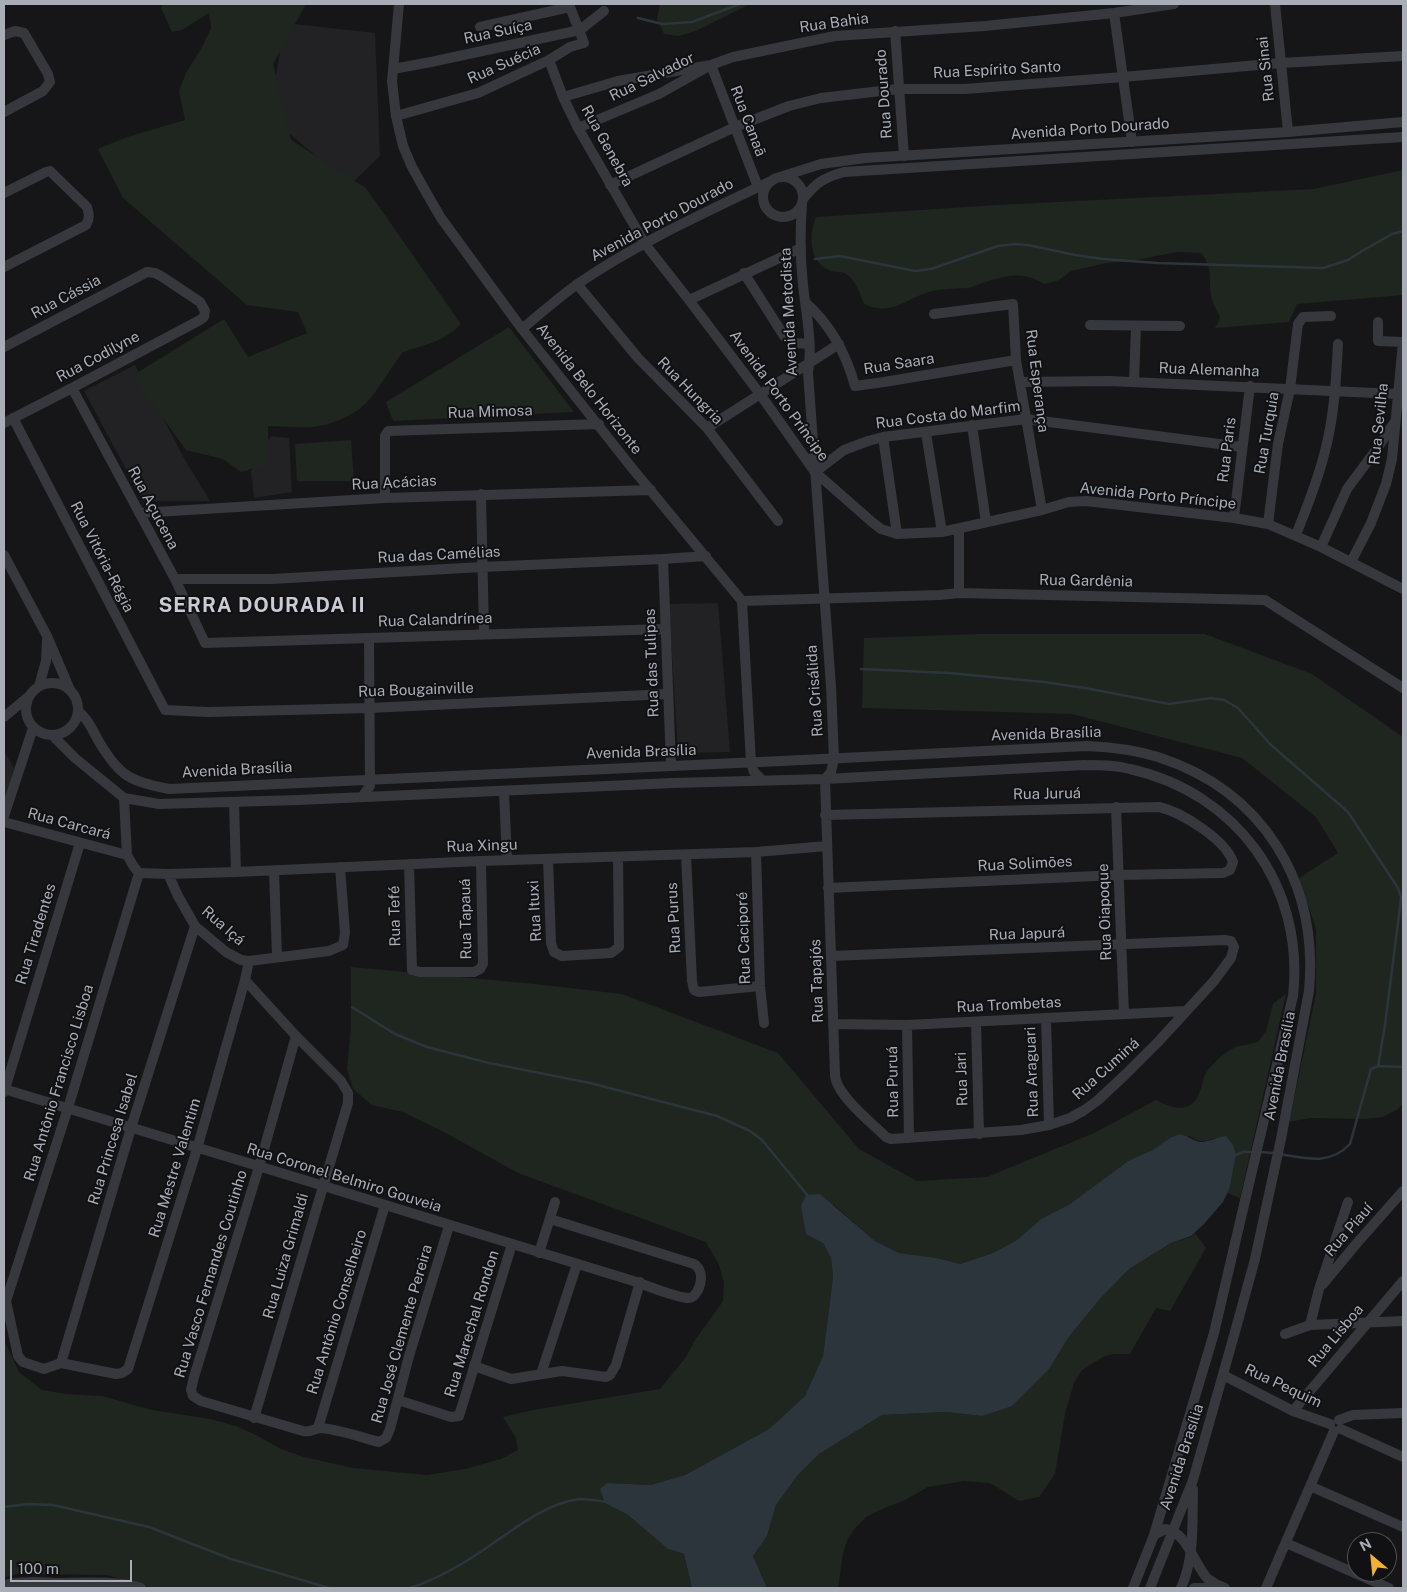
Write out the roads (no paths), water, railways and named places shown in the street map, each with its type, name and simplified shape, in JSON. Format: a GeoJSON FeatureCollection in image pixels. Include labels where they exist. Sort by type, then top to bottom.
{"type":"FeatureCollection","features":[{"type":"Feature","properties":{"kind":"street","name":"Rua Bahia"},"geometry":{"type":"LineString","coordinates":[[563,97],[618,81],[711,65],[733,57],[835,36],[985,26],[1114,13],[1174,4]]}},
{"type":"Feature","properties":{"kind":"street","name":"Rua Sinai"},"geometry":{"type":"LineString","coordinates":[[1275,4],[1288,132]]}},
{"type":"Feature","properties":{"kind":"street","name":"Avenida Belo Horizonte"},"geometry":{"type":"LineString","coordinates":[[400,6],[392,81],[396,116],[403,146],[427,194],[441,218],[522,329],[742,601]]}},
{"type":"Feature","properties":{"kind":"street"},"geometry":{"type":"LineString","coordinates":[[480,27],[570,7],[580,30]]}},
{"type":"Feature","properties":{"kind":"street","name":"Rua Suíça"},"geometry":{"type":"LineString","coordinates":[[393,69],[580,30],[604,11]]}},
{"type":"Feature","properties":{"kind":"street"},"geometry":{"type":"LineString","coordinates":[[1114,13],[1132,142]]}},
{"type":"Feature","properties":{"kind":"street","name":"Rua Suécia"},"geometry":{"type":"LineString","coordinates":[[396,116],[478,93],[549,60],[570,46],[584,42],[580,30]]}},
{"type":"Feature","properties":{"kind":"street"},"geometry":{"type":"LineString","coordinates":[[4,35],[15,31],[24,33],[48,74],[49,85],[37,95],[4,112]]}},
{"type":"Feature","properties":{"kind":"street","name":"Rua Dourado"},"geometry":{"type":"LineString","coordinates":[[895,31],[904,156]]}},
{"type":"Feature","properties":{"kind":"street","name":"Rua Espírito Santo"},"geometry":{"type":"LineString","coordinates":[[610,185],[735,127],[789,106],[821,98],[898,88],[965,89],[1281,63],[1403,56]]}},
{"type":"Feature","properties":{"kind":"street","name":"Rua Genebra"},"geometry":{"type":"LineString","coordinates":[[549,60],[563,97],[578,128],[644,244]]}},
{"type":"Feature","properties":{"kind":"street","name":"Rua Canaã"},"geometry":{"type":"LineString","coordinates":[[711,65],[758,187]]}},
{"type":"Feature","properties":{"kind":"street","name":"Rua Salvador"},"geometry":{"type":"LineString","coordinates":[[578,128],[659,94],[711,65]]}},
{"type":"Feature","properties":{"kind":"street","name":"Avenida Porto Dourado"},"geometry":{"type":"LineString","coordinates":[[522,329],[577,284],[644,244],[758,187],[821,164],[904,156],[1288,132],[1403,122]]}},
{"type":"Feature","properties":{"kind":"street","name":"Avenida Porto Dourado"},"geometry":{"type":"LineString","coordinates":[[803,201],[815,184],[826,177],[844,172],[1403,137]]}},
{"type":"Feature","properties":{"kind":"street"},"geometry":{"type":"LineString","coordinates":[[4,193],[48,171],[53,172],[87,207],[89,220],[86,225],[4,267]]}},
{"type":"Feature","properties":{"kind":"street"},"geometry":{"type":"LineString","coordinates":[[791,178],[799,184],[804,194],[803,201],[796,212],[787,217],[776,216],[765,205],[764,195],[767,185],[776,179],[791,178]]}},
{"type":"Feature","properties":{"kind":"street","name":"Avenida Metodista"},"geometry":{"type":"LineString","coordinates":[[803,201],[800,231],[809,344],[810,364],[808,373],[824,598]]}},
{"type":"Feature","properties":{"kind":"street","name":"Avenida Porto Príncipe"},"geometry":{"type":"LineString","coordinates":[[644,244],[690,300],[815,472],[881,529],[897,534],[942,532],[1042,510],[1069,502],[1086,501],[1234,518],[1268,524],[1321,547],[1403,589]]}},
{"type":"Feature","properties":{"kind":"street"},"geometry":{"type":"LineString","coordinates":[[690,300],[801,248]]}},
{"type":"Feature","properties":{"kind":"street","name":"Rua Cássia"},"geometry":{"type":"LineString","coordinates":[[4,347],[150,271],[200,302],[205,311],[204,317]]}},
{"type":"Feature","properties":{"kind":"street"},"geometry":{"type":"LineString","coordinates":[[744,274],[784,336],[795,343],[809,344]]}},
{"type":"Feature","properties":{"kind":"street","name":"Rua Hungria"},"geometry":{"type":"LineString","coordinates":[[577,284],[638,358],[708,428],[778,521]]}},
{"type":"Feature","properties":{"kind":"street","name":"Rua Saara"},"geometry":{"type":"LineString","coordinates":[[805,302],[818,313],[839,344],[855,386],[1016,360]]}},
{"type":"Feature","properties":{"kind":"street","name":"Rua Esperança"},"geometry":{"type":"LineString","coordinates":[[934,314],[1013,304],[1016,360],[1042,510]]}},
{"type":"Feature","properties":{"kind":"street","name":"Rua Turquia"},"geometry":{"type":"LineString","coordinates":[[1268,524],[1278,444],[1290,389],[1298,324],[1303,317],[1330,316]]}},
{"type":"Feature","properties":{"kind":"street","name":"Rua Codilyne"},"geometry":{"type":"LineString","coordinates":[[8,420],[204,317]]}},
{"type":"Feature","properties":{"kind":"street"},"geometry":{"type":"LineString","coordinates":[[1378,322],[1378,342],[1403,342]]}},
{"type":"Feature","properties":{"kind":"street"},"geometry":{"type":"LineString","coordinates":[[1090,326],[1180,326]]}},
{"type":"Feature","properties":{"kind":"street"},"geometry":{"type":"LineString","coordinates":[[1134,382],[1136,326]]}},
{"type":"Feature","properties":{"kind":"street","name":"Rua Sevilha"},"geometry":{"type":"LineString","coordinates":[[1351,562],[1371,523],[1386,484],[1392,458],[1403,342]]}},
{"type":"Feature","properties":{"kind":"street"},"geometry":{"type":"LineString","coordinates":[[708,428],[839,344]]}},
{"type":"Feature","properties":{"kind":"street"},"geometry":{"type":"LineString","coordinates":[[1296,536],[1324,455],[1335,391],[1338,344]]}},
{"type":"Feature","properties":{"kind":"street","name":"Rua Alemanha"},"geometry":{"type":"LineString","coordinates":[[1020,382],[1110,381],[1397,394]]}},
{"type":"Feature","properties":{"kind":"street","name":"Rua Paris"},"geometry":{"type":"LineString","coordinates":[[1234,518],[1250,386]]}},
{"type":"Feature","properties":{"kind":"street","name":"Rua Açucena"},"geometry":{"type":"LineString","coordinates":[[72,388],[174,579],[205,643]]}},
{"type":"Feature","properties":{"kind":"street","name":"Rua Costa do Marfim"},"geometry":{"type":"LineString","coordinates":[[815,472],[844,450],[883,437],[1026,419],[1242,447]]}},
{"type":"Feature","properties":{"kind":"street","name":"Rua Vitória-Régia"},"geometry":{"type":"LineString","coordinates":[[8,420],[165,710]]}},
{"type":"Feature","properties":{"kind":"street"},"geometry":{"type":"LineString","coordinates":[[1321,547],[1347,489],[1394,422]]}},
{"type":"Feature","properties":{"kind":"street","name":"Rua Mimosa"},"geometry":{"type":"LineString","coordinates":[[385,498],[385,436],[388,431],[599,424]]}},
{"type":"Feature","properties":{"kind":"street"},"geometry":{"type":"LineString","coordinates":[[972,425],[986,522]]}},
{"type":"Feature","properties":{"kind":"street"},"geometry":{"type":"LineString","coordinates":[[926,433],[942,532]]}},
{"type":"Feature","properties":{"kind":"street"},"geometry":{"type":"LineString","coordinates":[[883,437],[897,534]]}},
{"type":"Feature","properties":{"kind":"street","name":"Rua Acácias"},"geometry":{"type":"LineString","coordinates":[[139,513],[385,498],[651,490]]}},
{"type":"Feature","properties":{"kind":"street"},"geometry":{"type":"LineString","coordinates":[[481,494],[484,633]]}},
{"type":"Feature","properties":{"kind":"street"},"geometry":{"type":"LineString","coordinates":[[959,529],[959,593]]}},
{"type":"Feature","properties":{"kind":"street"},"geometry":{"type":"LineString","coordinates":[[4,554],[47,636],[70,691]]}},
{"type":"Feature","properties":{"kind":"street","name":"Rua das Camélias"},"geometry":{"type":"LineString","coordinates":[[174,579],[272,579],[706,556]]}},
{"type":"Feature","properties":{"kind":"street","name":"Rua das Tulipas"},"geometry":{"type":"LineString","coordinates":[[664,559],[672,765]]}},
{"type":"Feature","properties":{"kind":"street","name":"Rua Gardênia"},"geometry":{"type":"LineString","coordinates":[[742,601],[959,593],[1265,600],[1403,688]]}},
{"type":"Feature","properties":{"kind":"street","name":"Rua Crisálida"},"geometry":{"type":"LineString","coordinates":[[824,598],[831,686],[834,759],[831,772],[825,779]]}},
{"type":"Feature","properties":{"kind":"street"},"geometry":{"type":"LineString","coordinates":[[742,601],[751,763],[754,772],[762,780]]}},
{"type":"Feature","properties":{"kind":"street","name":"Rua Calandrínea"},"geometry":{"type":"LineString","coordinates":[[205,643],[484,633],[666,629]]}},
{"type":"Feature","properties":{"kind":"street"},"geometry":{"type":"LineString","coordinates":[[4,717],[39,686],[46,661],[47,636]]}},
{"type":"Feature","properties":{"kind":"street"},"geometry":{"type":"LineString","coordinates":[[362,797],[370,786],[369,638]]}},
{"type":"Feature","properties":{"kind":"street"},"geometry":{"type":"LineString","coordinates":[[4,717],[14,717],[32,726],[39,732],[52,735],[60,734],[72,725],[78,711],[75,697],[70,691],[56,683],[39,686]]}},
{"type":"Feature","properties":{"kind":"street","name":"Rua Bougainville"},"geometry":{"type":"LineString","coordinates":[[165,710],[208,712],[369,708],[668,694]]}},
{"type":"Feature","properties":{"kind":"street"},"geometry":{"type":"LineString","coordinates":[[4,816],[32,726],[26,711],[28,697]]}},
{"type":"Feature","properties":{"kind":"street","name":"Avenida Brasília"},"geometry":{"type":"LineString","coordinates":[[78,711],[85,718],[107,753],[122,772],[146,784],[170,788],[751,763],[1086,746],[1109,747],[1158,757],[1206,779],[1235,798],[1256,817],[1283,857],[1291,873],[1306,917],[1310,944],[1311,970],[1308,998],[1281,1139],[1255,1259],[1193,1480],[1150,1588]]}},
{"type":"Feature","properties":{"kind":"street","name":"Avenida Brasília"},"geometry":{"type":"LineString","coordinates":[[52,735],[75,758],[124,798],[159,804],[504,792],[593,786],[825,779],[1035,767],[1108,765],[1130,769],[1176,785],[1201,798],[1224,814],[1244,833],[1260,853],[1270,872],[1289,920],[1294,948],[1293,996],[1214,1333],[1154,1535],[1133,1588]]}},
{"type":"Feature","properties":{"kind":"street"},"geometry":{"type":"LineString","coordinates":[[593,786],[593,776],[606,768]]}},
{"type":"Feature","properties":{"kind":"street"},"geometry":{"type":"LineString","coordinates":[[567,788],[583,780],[586,769]]}},
{"type":"Feature","properties":{"kind":"street"},"geometry":{"type":"LineString","coordinates":[[447,793],[452,780],[463,775]]}},
{"type":"Feature","properties":{"kind":"street","name":"Rua Tapajós"},"geometry":{"type":"LineString","coordinates":[[825,779],[835,1080],[840,1090],[886,1137],[893,1139],[909,1138]]}},
{"type":"Feature","properties":{"kind":"street"},"geometry":{"type":"LineString","coordinates":[[504,792],[507,860]]}},
{"type":"Feature","properties":{"kind":"street"},"geometry":{"type":"LineString","coordinates":[[124,798],[127,855],[139,873]]}},
{"type":"Feature","properties":{"kind":"street"},"geometry":{"type":"LineString","coordinates":[[234,802],[236,872]]}},
{"type":"Feature","properties":{"kind":"street","name":"Rua Juruá"},"geometry":{"type":"LineString","coordinates":[[825,815],[1159,807],[1176,812],[1207,833],[1229,853],[1232,866],[1226,873],[1223,873]]}},
{"type":"Feature","properties":{"kind":"street","name":"Rua Oiapoque"},"geometry":{"type":"LineString","coordinates":[[1116,808],[1124,1014]]}},
{"type":"Feature","properties":{"kind":"street","name":"Rua Carcará"},"geometry":{"type":"LineString","coordinates":[[4,822],[127,855]]}},
{"type":"Feature","properties":{"kind":"street","name":"Rua Tiradentes"},"geometry":{"type":"LineString","coordinates":[[4,1090],[80,842]]}},
{"type":"Feature","properties":{"kind":"street","name":"Rua Xingu"},"geometry":{"type":"LineString","coordinates":[[139,873],[274,871],[481,861],[686,855],[827,846]]}},
{"type":"Feature","properties":{"kind":"street","name":"Rua Caciporé"},"geometry":{"type":"LineString","coordinates":[[756,852],[760,986],[764,1023]]}},
{"type":"Feature","properties":{"kind":"street","name":"Rua Purus"},"geometry":{"type":"LineString","coordinates":[[686,855],[694,990],[699,992],[760,986]]}},
{"type":"Feature","properties":{"kind":"street","name":"Rua Ituxi"},"geometry":{"type":"LineString","coordinates":[[548,859],[551,943],[554,952],[562,956],[611,953],[617,950],[620,944],[618,857]]}},
{"type":"Feature","properties":{"kind":"street","name":"Rua Tapauá"},"geometry":{"type":"LineString","coordinates":[[411,967],[414,971],[420,972],[474,972],[480,969],[483,964],[481,861]]}},
{"type":"Feature","properties":{"kind":"street","name":"Rua Tefé"},"geometry":{"type":"LineString","coordinates":[[409,864],[411,967]]}},
{"type":"Feature","properties":{"kind":"street","name":"Rua Içá"},"geometry":{"type":"LineString","coordinates":[[168,874],[185,910],[195,926],[226,952],[241,960],[249,961],[328,951],[343,945],[345,933],[340,867]]}},
{"type":"Feature","properties":{"kind":"street"},"geometry":{"type":"LineString","coordinates":[[274,871],[276,957]]}},
{"type":"Feature","properties":{"kind":"street","name":"Rua Antônio Francisco Lisboa"},"geometry":{"type":"LineString","coordinates":[[5,1301],[68,1108],[139,873]]}},
{"type":"Feature","properties":{"kind":"street","name":"Rua Solimões"},"geometry":{"type":"LineString","coordinates":[[828,888],[1119,875],[1223,873]]}},
{"type":"Feature","properties":{"kind":"street","name":"Rua Princesa Isabel"},"geometry":{"type":"LineString","coordinates":[[61,1363],[131,1128],[195,926]]}},
{"type":"Feature","properties":{"kind":"street","name":"Rua Japurá"},"geometry":{"type":"LineString","coordinates":[[831,956],[1225,940]]}},
{"type":"Feature","properties":{"kind":"street","name":"Rua Cuminá"},"geometry":{"type":"LineString","coordinates":[[909,1138],[979,1134],[1048,1125],[1070,1118],[1097,1101],[1158,1042],[1228,964],[1234,947],[1231,941],[1225,940]]}},
{"type":"Feature","properties":{"kind":"street","name":"Rua Mestre Valentim"},"geometry":{"type":"LineString","coordinates":[[61,1363],[116,1374],[125,1371],[130,1365],[196,1149],[249,961]]}},
{"type":"Feature","properties":{"kind":"street"},"geometry":{"type":"LineString","coordinates":[[245,980],[296,1036]]}},
{"type":"Feature","properties":{"kind":"street","name":"Rua Trombetas"},"geometry":{"type":"LineString","coordinates":[[833,1024],[907,1025],[1186,1011]]}},
{"type":"Feature","properties":{"kind":"street","name":"Rua Araguari"},"geometry":{"type":"LineString","coordinates":[[1046,1018],[1048,1125]]}},
{"type":"Feature","properties":{"kind":"street","name":"Rua Jari"},"geometry":{"type":"LineString","coordinates":[[976,1022],[979,1134]]}},
{"type":"Feature","properties":{"kind":"street","name":"Rua Puruá"},"geometry":{"type":"LineString","coordinates":[[907,1025],[909,1138]]}},
{"type":"Feature","properties":{"kind":"street","name":"Rua Luiza Grimaldi"},"geometry":{"type":"LineString","coordinates":[[254,1418],[348,1103],[348,1093],[341,1082],[296,1036]]}},
{"type":"Feature","properties":{"kind":"street","name":"Rua Vasco Fernandes Coutinho"},"geometry":{"type":"LineString","coordinates":[[254,1418],[201,1401],[192,1394],[194,1377],[259,1168],[296,1036]]}},
{"type":"Feature","properties":{"kind":"street","name":"Rua Coronel Belmiro Gouveia"},"geometry":{"type":"LineString","coordinates":[[4,1090],[449,1226],[640,1282],[676,1295],[690,1298],[694,1296],[702,1277],[698,1266],[550,1219]]}},
{"type":"Feature","properties":{"kind":"street","name":"Rua Piauí"},"geometry":{"type":"LineString","coordinates":[[1319,1289],[1357,1242],[1403,1192]]}},
{"type":"Feature","properties":{"kind":"street"},"geometry":{"type":"LineString","coordinates":[[540,1252],[556,1202]]}},
{"type":"Feature","properties":{"kind":"street"},"geometry":{"type":"LineString","coordinates":[[1310,1325],[1319,1289],[1348,1202]]}},
{"type":"Feature","properties":{"kind":"street","name":"Rua Antônio Conselheiro"},"geometry":{"type":"LineString","coordinates":[[318,1428],[385,1205]]}},
{"type":"Feature","properties":{"kind":"street","name":"Rua José Clemente Pereira"},"geometry":{"type":"LineString","coordinates":[[318,1428],[342,1431],[376,1442],[382,1442],[386,1438],[449,1226]]}},
{"type":"Feature","properties":{"kind":"street","name":"Rua Marechal Rondon"},"geometry":{"type":"LineString","coordinates":[[398,1400],[451,1417],[457,1417],[461,1413],[512,1244]]}},
{"type":"Feature","properties":{"kind":"street"},"geometry":{"type":"LineString","coordinates":[[541,1374],[577,1264]]}},
{"type":"Feature","properties":{"kind":"street","name":"Rua Lisboa"},"geometry":{"type":"LineString","coordinates":[[1293,1411],[1403,1281]]}},
{"type":"Feature","properties":{"kind":"street"},"geometry":{"type":"LineString","coordinates":[[474,1366],[511,1379],[562,1371],[603,1378],[610,1375],[616,1364],[640,1282]]}},
{"type":"Feature","properties":{"kind":"street"},"geometry":{"type":"LineString","coordinates":[[5,1301],[20,1359],[44,1369],[61,1363]]}},
{"type":"Feature","properties":{"kind":"street"},"geometry":{"type":"LineString","coordinates":[[1285,1334],[1310,1325],[1403,1321]]}},
{"type":"Feature","properties":{"kind":"street","name":"Rua Pequim"},"geometry":{"type":"LineString","coordinates":[[1223,1374],[1293,1411],[1336,1426],[1403,1457]]}},
{"type":"Feature","properties":{"kind":"street"},"geometry":{"type":"LineString","coordinates":[[1266,1588],[1336,1426],[1353,1415],[1403,1413]]}},
{"type":"Feature","properties":{"kind":"street"},"geometry":{"type":"LineString","coordinates":[[254,1418],[307,1432],[318,1428]]}},
{"type":"Feature","properties":{"kind":"street"},"geometry":{"type":"LineString","coordinates":[[1181,1588],[1192,1554],[1193,1480]]}},
{"type":"Feature","properties":{"kind":"street"},"geometry":{"type":"LineString","coordinates":[[1310,1486],[1403,1527]]}},
{"type":"Feature","properties":{"kind":"street"},"geometry":{"type":"LineString","coordinates":[[1154,1535],[1165,1529],[1174,1531],[1185,1543],[1207,1578],[1225,1588]]}},
{"type":"Feature","properties":{"kind":"street"},"geometry":{"type":"LineString","coordinates":[[1286,1543],[1389,1588]]}},
{"type":"Feature","properties":{"kind":"street"},"geometry":{"type":"LineString","coordinates":[[4,1585],[129,1585],[141,1588]]}},
{"type":"Feature","properties":{"kind":"street"},"geometry":{"type":"LineString","coordinates":[[1194,1588],[1206,1588]]}},
{"type":"Feature","properties":{"kind":"waterway"},"geometry":{"type":"LineString","coordinates":[[638,18],[662,24],[692,22],[740,4]]}},
{"type":"Feature","properties":{"kind":"waterway"},"geometry":{"type":"LineString","coordinates":[[815,259],[840,256],[915,271],[931,269],[998,246],[1014,244],[1103,259],[1157,263],[1323,268],[1348,260],[1392,234],[1403,231]]}},
{"type":"Feature","properties":{"kind":"waterway"},"geometry":{"type":"LineString","coordinates":[[861,669],[949,673],[1044,682],[1169,704],[1211,698],[1224,700],[1238,708],[1270,744],[1348,812],[1398,888],[1401,897],[1400,907],[1378,1066]]}},
{"type":"Feature","properties":{"kind":"waterway"},"geometry":{"type":"LineString","coordinates":[[352,1007],[395,1034],[427,1047],[489,1063],[590,1083],[717,1116],[750,1131],[762,1140],[808,1196]]}},
{"type":"Feature","properties":{"kind":"waterway"},"geometry":{"type":"LineString","coordinates":[[1279,1154],[1317,1159],[1342,1151],[1350,1144],[1371,1069],[1378,1066],[1403,1067]]}},
{"type":"Feature","properties":{"kind":"waterway"},"geometry":{"type":"LineString","coordinates":[[1233,1156],[1243,1152],[1254,1152]]}},
{"type":"Feature","properties":{"kind":"waterway"},"geometry":{"type":"LineString","coordinates":[[1260,1152],[1274,1153]]}},
{"type":"Feature","properties":{"kind":"waterway"},"geometry":{"type":"LineString","coordinates":[[410,1588],[459,1566],[535,1515],[550,1508],[580,1499],[607,1502]]}},
{"type":"Feature","properties":{"kind":"waterway"},"geometry":{"type":"LineString","coordinates":[[4,1507],[28,1504],[53,1505],[149,1527],[231,1559],[329,1588]]}},
{"type":"Feature","properties":{"kind":"district","name":"SERRA DOURADA II"},"geometry":{"type":"Point","coordinates":[262,606]}}]}
